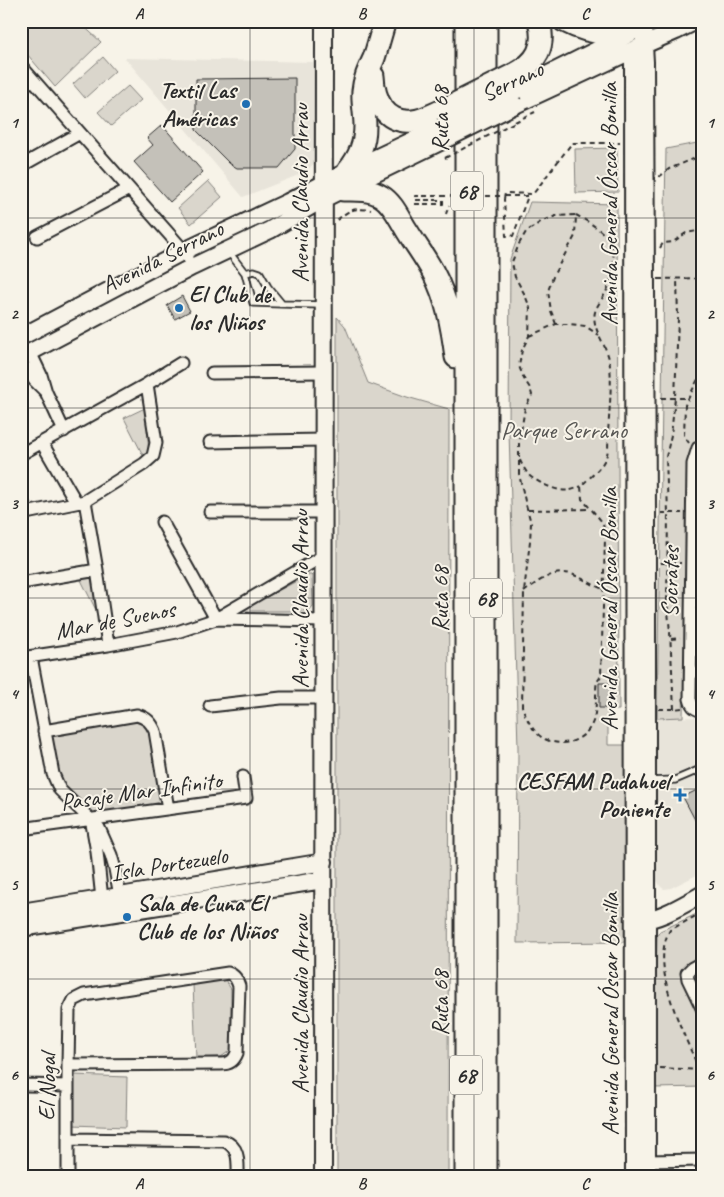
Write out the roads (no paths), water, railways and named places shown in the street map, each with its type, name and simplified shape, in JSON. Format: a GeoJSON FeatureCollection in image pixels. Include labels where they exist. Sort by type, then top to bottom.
{"type":"FeatureCollection","features":[{"type":"Feature","properties":{"kind":"highway"},"geometry":{"type":"LineString","coordinates":[[385,21],[366,75],[363,91],[365,126],[361,150],[357,158],[334,186],[369,192],[384,197],[399,216],[427,261],[441,290],[453,333],[466,499]]}},
{"type":"Feature","properties":{"kind":"highway","name":"Ruta 68"},"geometry":{"type":"LineString","coordinates":[[466,21],[466,1176]]}},
{"type":"Feature","properties":{"kind":"highway","name":"Ruta 68"},"geometry":{"type":"LineString","coordinates":[[486,21],[486,1176]]}},
{"type":"Feature","properties":{"kind":"highway"},"geometry":{"type":"LineString","coordinates":[[374,56],[374,91],[378,102],[391,117],[404,122],[424,118],[442,126],[516,90],[526,68],[539,51],[541,34],[539,21]]}},
{"type":"Feature","properties":{"kind":"highway"},"geometry":{"type":"LineString","coordinates":[[564,21],[587,30],[608,33],[646,28]]}},
{"type":"Feature","properties":{"kind":"street","name":"Avenida Claudio Arrau"},"geometry":{"type":"LineString","coordinates":[[324,21],[334,186],[323,305],[324,1176]]}},
{"type":"Feature","properties":{"kind":"street","name":"Serrano"},"geometry":{"type":"LineString","coordinates":[[334,186],[442,126],[646,28],[676,31],[696,21]]}},
{"type":"Feature","properties":{"kind":"street","name":"Avenida General Óscar Bonilla"},"geometry":{"type":"LineString","coordinates":[[646,28],[633,63],[633,144],[640,921],[647,1067],[647,1168]]}},
{"type":"Feature","properties":{"kind":"street","name":"Avenida General Óscar Bonilla"},"geometry":{"type":"LineString","coordinates":[[634,1176],[640,921],[647,781],[646,28]]}},
{"type":"Feature","properties":{"kind":"street"},"geometry":{"type":"LineString","coordinates":[[21,66],[184,251],[192,267]]}},
{"type":"Feature","properties":{"kind":"street"},"geometry":{"type":"LineString","coordinates":[[21,86],[33,80]]}},
{"type":"Feature","properties":{"kind":"street"},"geometry":{"type":"LineString","coordinates":[[21,166],[80,133]]}},
{"type":"Feature","properties":{"kind":"street","name":"Avenida Serrano"},"geometry":{"type":"LineString","coordinates":[[24,357],[192,267],[270,230],[334,186]]}},
{"type":"Feature","properties":{"kind":"street","name":"Avenida Serrano"},"geometry":{"type":"LineString","coordinates":[[21,337],[184,251],[272,210],[334,186]]}},
{"type":"Feature","properties":{"kind":"street"},"geometry":{"type":"LineString","coordinates":[[38,237],[129,189]]}},
{"type":"Feature","properties":{"kind":"street"},"geometry":{"type":"LineString","coordinates":[[24,357],[41,375],[46,392],[64,431]]}},
{"type":"Feature","properties":{"kind":"street"},"geometry":{"type":"LineString","coordinates":[[21,454],[181,363]]}},
{"type":"Feature","properties":{"kind":"street"},"geometry":{"type":"LineString","coordinates":[[212,373],[323,372]]}},
{"type":"Feature","properties":{"kind":"street"},"geometry":{"type":"LineString","coordinates":[[21,514],[80,501],[144,464],[153,456],[156,444],[147,384]]}},
{"type":"Feature","properties":{"kind":"street"},"geometry":{"type":"LineString","coordinates":[[210,442],[324,440]]}},
{"type":"Feature","properties":{"kind":"street"},"geometry":{"type":"LineString","coordinates":[[42,443],[80,501],[97,570],[108,645]]}},
{"type":"Feature","properties":{"kind":"street","name":"Socrates"},"geometry":{"type":"LineString","coordinates":[[698,708],[690,691],[695,569],[693,464],[700,447]]}},
{"type":"Feature","properties":{"kind":"street"},"geometry":{"type":"LineString","coordinates":[[210,512],[324,512]]}},
{"type":"Feature","properties":{"kind":"street"},"geometry":{"type":"LineString","coordinates":[[162,522],[216,618]]}},
{"type":"Feature","properties":{"kind":"street","name":"Mar de Suenos"},"geometry":{"type":"LineString","coordinates":[[26,657],[108,645],[177,632],[216,618],[324,556]]}},
{"type":"Feature","properties":{"kind":"street"},"geometry":{"type":"LineString","coordinates":[[21,583],[97,570]]}},
{"type":"Feature","properties":{"kind":"street","name":"Mar de Suenos"},"geometry":{"type":"LineString","coordinates":[[216,618],[324,621]]}},
{"type":"Feature","properties":{"kind":"street"},"geometry":{"type":"LineString","coordinates":[[26,657],[53,774],[60,790],[98,828],[116,869],[120,896]]}},
{"type":"Feature","properties":{"kind":"street"},"geometry":{"type":"LineString","coordinates":[[210,706],[281,698],[324,698]]}},
{"type":"Feature","properties":{"kind":"street"},"geometry":{"type":"LineString","coordinates":[[44,731],[137,715],[145,718],[155,731],[168,809]]}},
{"type":"Feature","properties":{"kind":"street","name":"Pasaje Mar Infinito"},"geometry":{"type":"LineString","coordinates":[[21,829],[246,798],[243,777]]}},
{"type":"Feature","properties":{"kind":"street"},"geometry":{"type":"LineString","coordinates":[[91,820],[97,852],[102,899]]}},
{"type":"Feature","properties":{"kind":"street","name":"Isla Portezuelo"},"geometry":{"type":"LineString","coordinates":[[21,912],[324,862]]}},
{"type":"Feature","properties":{"kind":"street","name":"Isla Portezuelo"},"geometry":{"type":"LineString","coordinates":[[21,928],[324,880]]}},
{"type":"Feature","properties":{"kind":"street"},"geometry":{"type":"LineString","coordinates":[[640,921],[659,916],[703,894]]}},
{"type":"Feature","properties":{"kind":"street"},"geometry":{"type":"LineString","coordinates":[[697,965],[689,971],[688,977],[703,1010]]}},
{"type":"Feature","properties":{"kind":"street","name":"El Nogal"},"geometry":{"type":"LineString","coordinates":[[68,1064],[230,1063],[237,1053],[239,986],[236,978],[228,973],[84,995],[74,1000],[69,1010],[68,1064],[68,1176]]}},
{"type":"Feature","properties":{"kind":"street"},"geometry":{"type":"LineString","coordinates":[[23,1085],[68,1086]]}},
{"type":"Feature","properties":{"kind":"street"},"geometry":{"type":"LineString","coordinates":[[68,1139],[224,1141],[233,1146],[238,1156],[238,1176]]}},
{"type":"Feature","properties":{"kind":"street"},"geometry":{"type":"LineString","coordinates":[[647,1168],[703,1160]]}},
{"type":"Feature","properties":{"kind":"lane"},"geometry":{"type":"LineString","coordinates":[[227,250],[245,273],[253,303],[323,305]]}},
{"type":"Feature","properties":{"kind":"lane"},"geometry":{"type":"LineString","coordinates":[[245,273],[254,271],[260,273],[268,287],[282,304]]}},
{"type":"Feature","properties":{"kind":"lane"},"geometry":{"type":"LineString","coordinates":[[647,781],[675,780],[703,768]]}},
{"type":"Feature","properties":{"kind":"place","name":"Textil Las Américas"},"geometry":{"type":"Point","coordinates":[246,104]}},
{"type":"Feature","properties":{"kind":"place","name":"El Club de los Niños"},"geometry":{"type":"Point","coordinates":[179,308]}},
{"type":"Feature","properties":{"kind":"place","name":"CESFAM Pudahuel Poniente"},"geometry":{"type":"Point","coordinates":[680,795]}},
{"type":"Feature","properties":{"kind":"place","name":"Sala de Cuna El Club de los Niños"},"geometry":{"type":"Point","coordinates":[127,917]}},
{"type":"Feature","properties":{"kind":"park label","name":"Parque Serrano"},"geometry":{"type":"Point","coordinates":[564,430]}}]}
